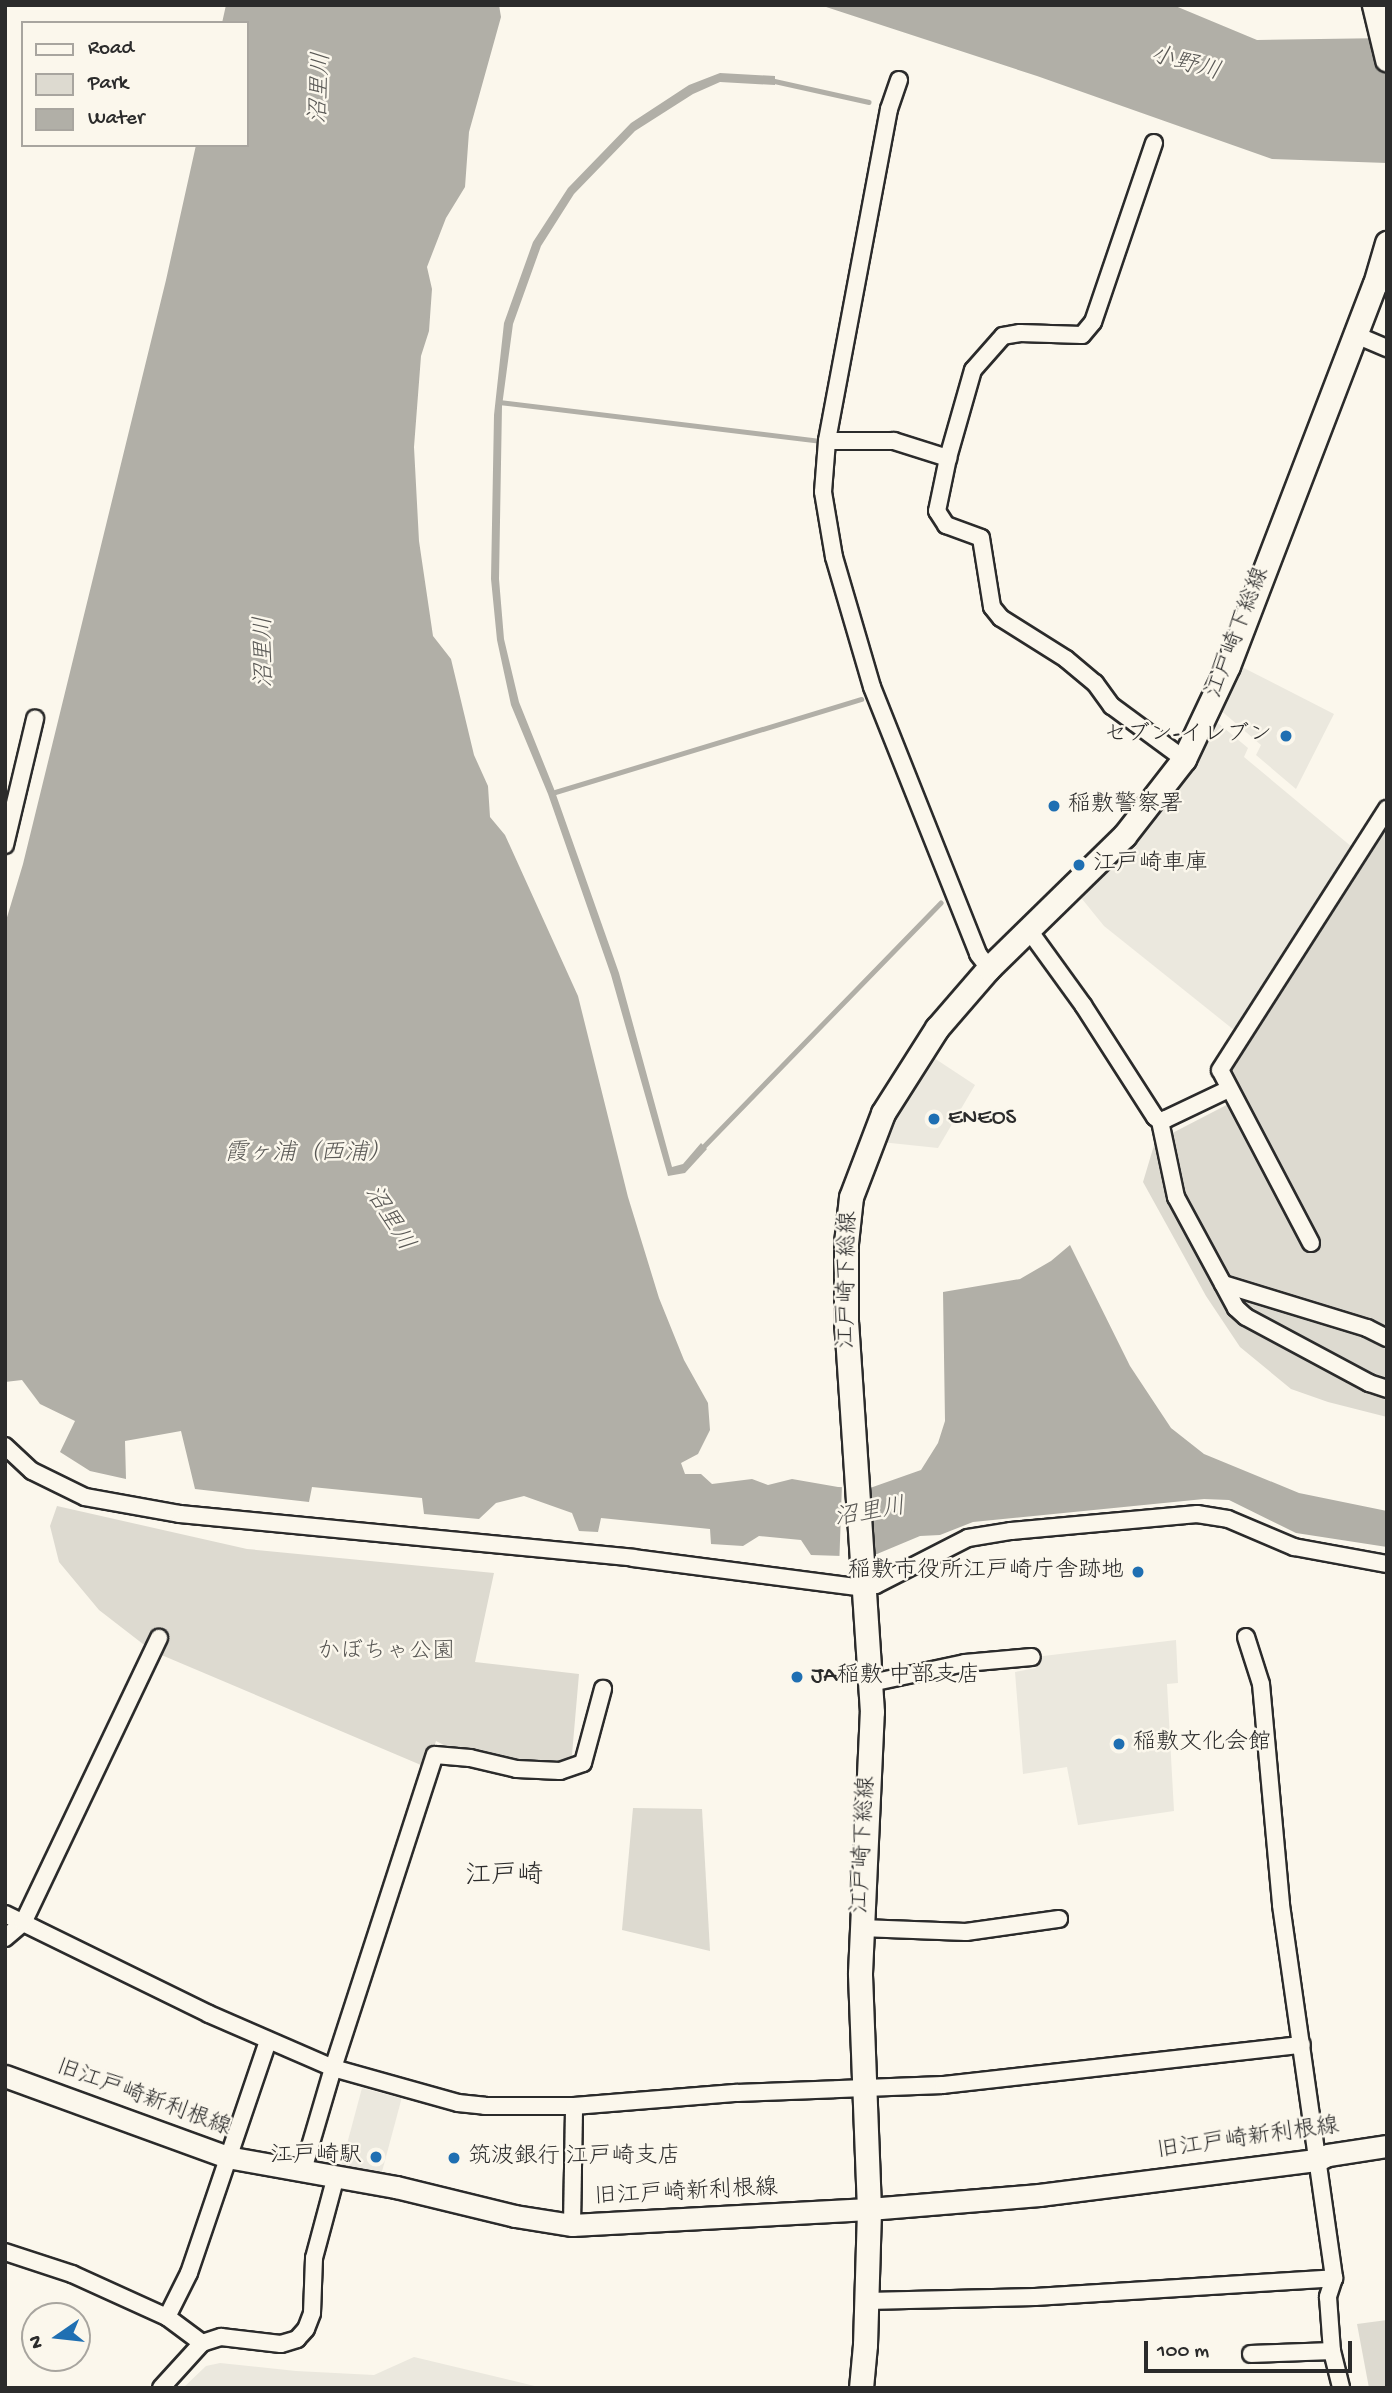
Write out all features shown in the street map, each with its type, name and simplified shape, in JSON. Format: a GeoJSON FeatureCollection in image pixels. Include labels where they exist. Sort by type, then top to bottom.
{"type":"FeatureCollection","features":[{"type":"Feature","properties":{"kind":"main road"},"geometry":{"type":"LineString","coordinates":[[1378,11],[1387,59]]}},
{"type":"Feature","properties":{"kind":"main road","name":"江戸崎下総線"},"geometry":{"type":"LineString","coordinates":[[860,2388],[867,2301],[869,2209],[861,1928],[871,1683],[853,1458],[845,1309],[847,1221],[851,1197],[869,1143],[899,1085],[937,1028],[989,968],[1124,836],[1184,759],[1228,666],[1356,335],[1387,243]]}},
{"type":"Feature","properties":{"kind":"street"},"geometry":{"type":"LineString","coordinates":[[899,80],[888,108],[827,441],[823,492],[826,517],[872,687],[978,954],[989,968]]}},
{"type":"Feature","properties":{"kind":"street"},"geometry":{"type":"LineString","coordinates":[[1154,143],[1093,322],[1082,335],[1020,333],[1003,336],[973,370],[948,457],[937,510],[946,525],[981,538],[992,607],[1001,618],[1066,659],[1096,683],[1112,706],[1184,759]]}},
{"type":"Feature","properties":{"kind":"street"},"geometry":{"type":"LineString","coordinates":[[1356,335],[1387,348]]}},
{"type":"Feature","properties":{"kind":"street"},"geometry":{"type":"LineString","coordinates":[[827,441],[894,441],[948,457]]}},
{"type":"Feature","properties":{"kind":"street"},"geometry":{"type":"LineString","coordinates":[[5,845],[35,719]]}},
{"type":"Feature","properties":{"kind":"street"},"geometry":{"type":"LineString","coordinates":[[1311,1243],[1220,1074],[1223,1060],[1387,808]]}},
{"type":"Feature","properties":{"kind":"street"},"geometry":{"type":"LineString","coordinates":[[1028,929],[1083,1005],[1160,1121],[1176,1197],[1236,1308],[1246,1317],[1369,1383],[1387,1389]]}},
{"type":"Feature","properties":{"kind":"street"},"geometry":{"type":"LineString","coordinates":[[1160,1121],[1229,1089]]}},
{"type":"Feature","properties":{"kind":"street"},"geometry":{"type":"LineString","coordinates":[[1223,1284],[1367,1328],[1387,1338]]}},
{"type":"Feature","properties":{"kind":"street"},"geometry":{"type":"LineString","coordinates":[[5,1446],[32,1471],[86,1497],[180,1514],[633,1558],[876,1585],[968,1538],[1011,1531],[1197,1514],[1228,1519],[1294,1547],[1387,1564]]}},
{"type":"Feature","properties":{"kind":"street"},"geometry":{"type":"LineString","coordinates":[[1246,1637],[1261,1684],[1278,1880],[1334,2278],[1328,2297],[1332,2351],[1341,2388]]}},
{"type":"Feature","properties":{"kind":"street"},"geometry":{"type":"LineString","coordinates":[[5,1938],[23,1923],[159,1638]]}},
{"type":"Feature","properties":{"kind":"street"},"geometry":{"type":"LineString","coordinates":[[871,1683],[965,1663],[1032,1657]]}},
{"type":"Feature","properties":{"kind":"street"},"geometry":{"type":"LineString","coordinates":[[303,2170],[333,2068],[435,1755],[470,1758],[517,1769],[560,1771],[583,1763],[603,1689]]}},
{"type":"Feature","properties":{"kind":"street"},"geometry":{"type":"LineString","coordinates":[[5,1914],[268,2041],[333,2068],[458,2103],[574,2106],[725,2094],[943,2085],[1303,2045]]}},
{"type":"Feature","properties":{"kind":"street"},"geometry":{"type":"LineString","coordinates":[[861,1928],[966,1932],[1059,1919]]}},
{"type":"Feature","properties":{"kind":"street"},"geometry":{"type":"LineString","coordinates":[[167,2317],[189,2273],[268,2041]]}},
{"type":"Feature","properties":{"kind":"street","name":"旧江戸崎新利根線"},"geometry":{"type":"LineString","coordinates":[[5,2076],[228,2157],[425,2193],[515,2216],[572,2225],[626,2225],[1040,2195],[1318,2160],[1328,2155],[1387,2146]]}},
{"type":"Feature","properties":{"kind":"street"},"geometry":{"type":"LineString","coordinates":[[572,2225],[574,2106]]}},
{"type":"Feature","properties":{"kind":"street"},"geometry":{"type":"LineString","coordinates":[[161,2388],[202,2343],[221,2337],[281,2344],[297,2339],[306,2329],[313,2313],[314,2258],[336,2176]]}},
{"type":"Feature","properties":{"kind":"street"},"geometry":{"type":"LineString","coordinates":[[5,2252],[72,2274],[167,2317],[202,2343]]}},
{"type":"Feature","properties":{"kind":"street"},"geometry":{"type":"LineString","coordinates":[[867,2301],[1035,2297],[1334,2278]]}},
{"type":"Feature","properties":{"kind":"street"},"geometry":{"type":"LineString","coordinates":[[1251,2354],[1332,2351]]}},
{"type":"Feature","properties":{"kind":"shaded area"},"geometry":{"type":"Polygon","coordinates":[[[1236,664],[1334,714],[1296,789],[1256,755],[1261,745],[1218,708],[1236,664]]]}},
{"type":"Feature","properties":{"kind":"shaded area"},"geometry":{"type":"Polygon","coordinates":[[[1218,723],[1248,748],[1244,757],[1352,847],[1234,1030],[1104,926],[1078,894],[1109,867],[1164,804],[1218,723]]]}},
{"type":"Feature","properties":{"kind":"shaded area"},"geometry":{"type":"Polygon","coordinates":[[[931,1056],[975,1085],[938,1148],[881,1142],[895,1110],[931,1056]]]}},
{"type":"Feature","properties":{"kind":"shaded area"},"geometry":{"type":"Polygon","coordinates":[[[1176,1640],[1178,1683],[1167,1684],[1174,1811],[1078,1825],[1067,1767],[1023,1774],[1015,1672],[1036,1668],[1035,1657],[1176,1640]]]}},
{"type":"Feature","properties":{"kind":"shaded area"},"geometry":{"type":"Polygon","coordinates":[[[362,2088],[402,2099],[381,2177],[341,2166],[362,2088]]]}},
{"type":"Feature","properties":{"kind":"shaded area"},"geometry":{"type":"Polygon","coordinates":[[[414,2357],[543,2388],[183,2388],[206,2366],[220,2363],[374,2375],[414,2357]]]}},
{"type":"Feature","properties":{"kind":"green space"},"geometry":{"type":"Polygon","coordinates":[[[1387,828],[1387,1417],[1328,1402],[1291,1389],[1240,1347],[1206,1296],[1143,1182],[1155,1142],[1240,1098],[1228,1075],[1387,828]]]}},
{"type":"Feature","properties":{"kind":"green space","name":"かぼちゃ公園"},"geometry":{"type":"Polygon","coordinates":[[[57,1506],[247,1549],[494,1573],[475,1662],[579,1674],[571,1766],[481,1764],[436,1741],[428,1768],[152,1651],[99,1610],[59,1562],[50,1526],[57,1506]]]}},
{"type":"Feature","properties":{"kind":"green space"},"geometry":{"type":"Polygon","coordinates":[[[633,1808],[702,1809],[710,1951],[622,1930],[633,1808]]]}},
{"type":"Feature","properties":{"kind":"green space"},"geometry":{"type":"Polygon","coordinates":[[[1387,2320],[1387,2388],[1369,2388],[1357,2324],[1387,2320]]]}},
{"type":"Feature","properties":{"kind":"water","name":"霞ヶ浦（西浦）"},"geometry":{"type":"Polygon","coordinates":[[[226,5],[499,5],[501,17],[469,132],[465,187],[446,218],[427,267],[432,289],[429,331],[421,356],[414,447],[419,541],[433,636],[451,659],[474,755],[488,786],[490,817],[505,835],[578,996],[628,1197],[659,1298],[684,1360],[708,1403],[710,1430],[698,1454],[681,1463],[685,1474],[701,1474],[712,1484],[752,1479],[768,1485],[792,1479],[838,1487],[870,1488],[921,1470],[938,1443],[945,1421],[943,1292],[1020,1279],[1051,1261],[1070,1245],[1130,1366],[1171,1428],[1204,1454],[1299,1493],[1387,1511],[1387,1547],[1296,1533],[1229,1500],[1204,1499],[973,1522],[940,1535],[920,1536],[877,1554],[842,1556],[811,1555],[801,1540],[759,1536],[743,1546],[711,1544],[710,1529],[601,1518],[598,1532],[579,1531],[572,1513],[524,1496],[496,1503],[479,1519],[424,1514],[422,1498],[312,1487],[309,1502],[195,1489],[181,1431],[125,1441],[126,1479],[90,1471],[60,1452],[75,1421],[40,1404],[22,1380],[5,1382],[5,924],[23,864],[166,280],[196,147],[248,147],[248,21],[222,21],[226,5]]]}},
{"type":"Feature","properties":{"kind":"water","name":"小野川"},"geometry":{"type":"Polygon","coordinates":[[[820,5],[1173,5],[1257,40],[1387,38],[1387,163],[1272,159],[1037,76],[820,5]]]}},
{"type":"Feature","properties":{"kind":"water"},"geometry":{"type":"Polygon","coordinates":[[[720,73],[775,76],[775,85],[720,82],[693,94],[635,131],[574,194],[541,246],[513,324],[502,406],[499,579],[504,639],[519,702],[554,789],[619,973],[672,1167],[683,1164],[701,1143],[707,1149],[685,1173],[668,1176],[611,975],[548,794],[511,705],[497,640],[491,579],[494,415],[504,323],[533,242],[568,188],[631,123],[689,85],[720,73]]]}},
{"type":"Feature","properties":{"kind":"pier"},"geometry":{"type":"Polygon","coordinates":[[[842,1484],[869,1485],[866,1560],[839,1559],[842,1484]]]}},
{"type":"Feature","properties":{"kind":"waterway"},"geometry":{"type":"LineString","coordinates":[[770,80],[869,102]]}},
{"type":"Feature","properties":{"kind":"waterway"},"geometry":{"type":"LineString","coordinates":[[499,402],[820,441]]}},
{"type":"Feature","properties":{"kind":"waterway"},"geometry":{"type":"LineString","coordinates":[[552,793],[861,699]]}},
{"type":"Feature","properties":{"kind":"waterway"},"geometry":{"type":"LineString","coordinates":[[702,1148],[940,903]]}},
{"type":"Feature","properties":{"kind":"place","name":"セブン-イレブン"},"geometry":{"type":"Point","coordinates":[1286,736]}},
{"type":"Feature","properties":{"kind":"place","name":"稲敷警察署"},"geometry":{"type":"Point","coordinates":[1054,806]}},
{"type":"Feature","properties":{"kind":"place","name":"江戸崎車庫"},"geometry":{"type":"Point","coordinates":[1079,865]}},
{"type":"Feature","properties":{"kind":"place","name":"ENEOS"},"geometry":{"type":"Point","coordinates":[934,1119]}},
{"type":"Feature","properties":{"kind":"place","name":"稲敷市役所江戸崎庁舎跡地"},"geometry":{"type":"Point","coordinates":[1138,1572]}},
{"type":"Feature","properties":{"kind":"place","name":"JA稲敷 中部支店"},"geometry":{"type":"Point","coordinates":[797,1677]}},
{"type":"Feature","properties":{"kind":"place","name":"稲敷文化会館"},"geometry":{"type":"Point","coordinates":[1119,1744]}},
{"type":"Feature","properties":{"kind":"place","name":"江戸崎駅"},"geometry":{"type":"Point","coordinates":[376,2157]}},
{"type":"Feature","properties":{"kind":"place","name":"筑波銀行 江戸崎支店"},"geometry":{"type":"Point","coordinates":[454,2158]}},
{"type":"Feature","properties":{"kind":"district","name":"江戸崎"},"geometry":{"type":"Point","coordinates":[504,1878]}},
{"type":"Feature","properties":{"kind":"water label","name":"沼里川"},"geometry":{"type":"Point","coordinates":[322,88]}},
{"type":"Feature","properties":{"kind":"water label","name":"沼里川"},"geometry":{"type":"Point","coordinates":[266,652]}},
{"type":"Feature","properties":{"kind":"water label","name":"沼里川"},"geometry":{"type":"Point","coordinates":[388,1219]}},
{"type":"Feature","properties":{"kind":"water label","name":"沼里川"},"geometry":{"type":"Point","coordinates":[870,1514]}}]}
